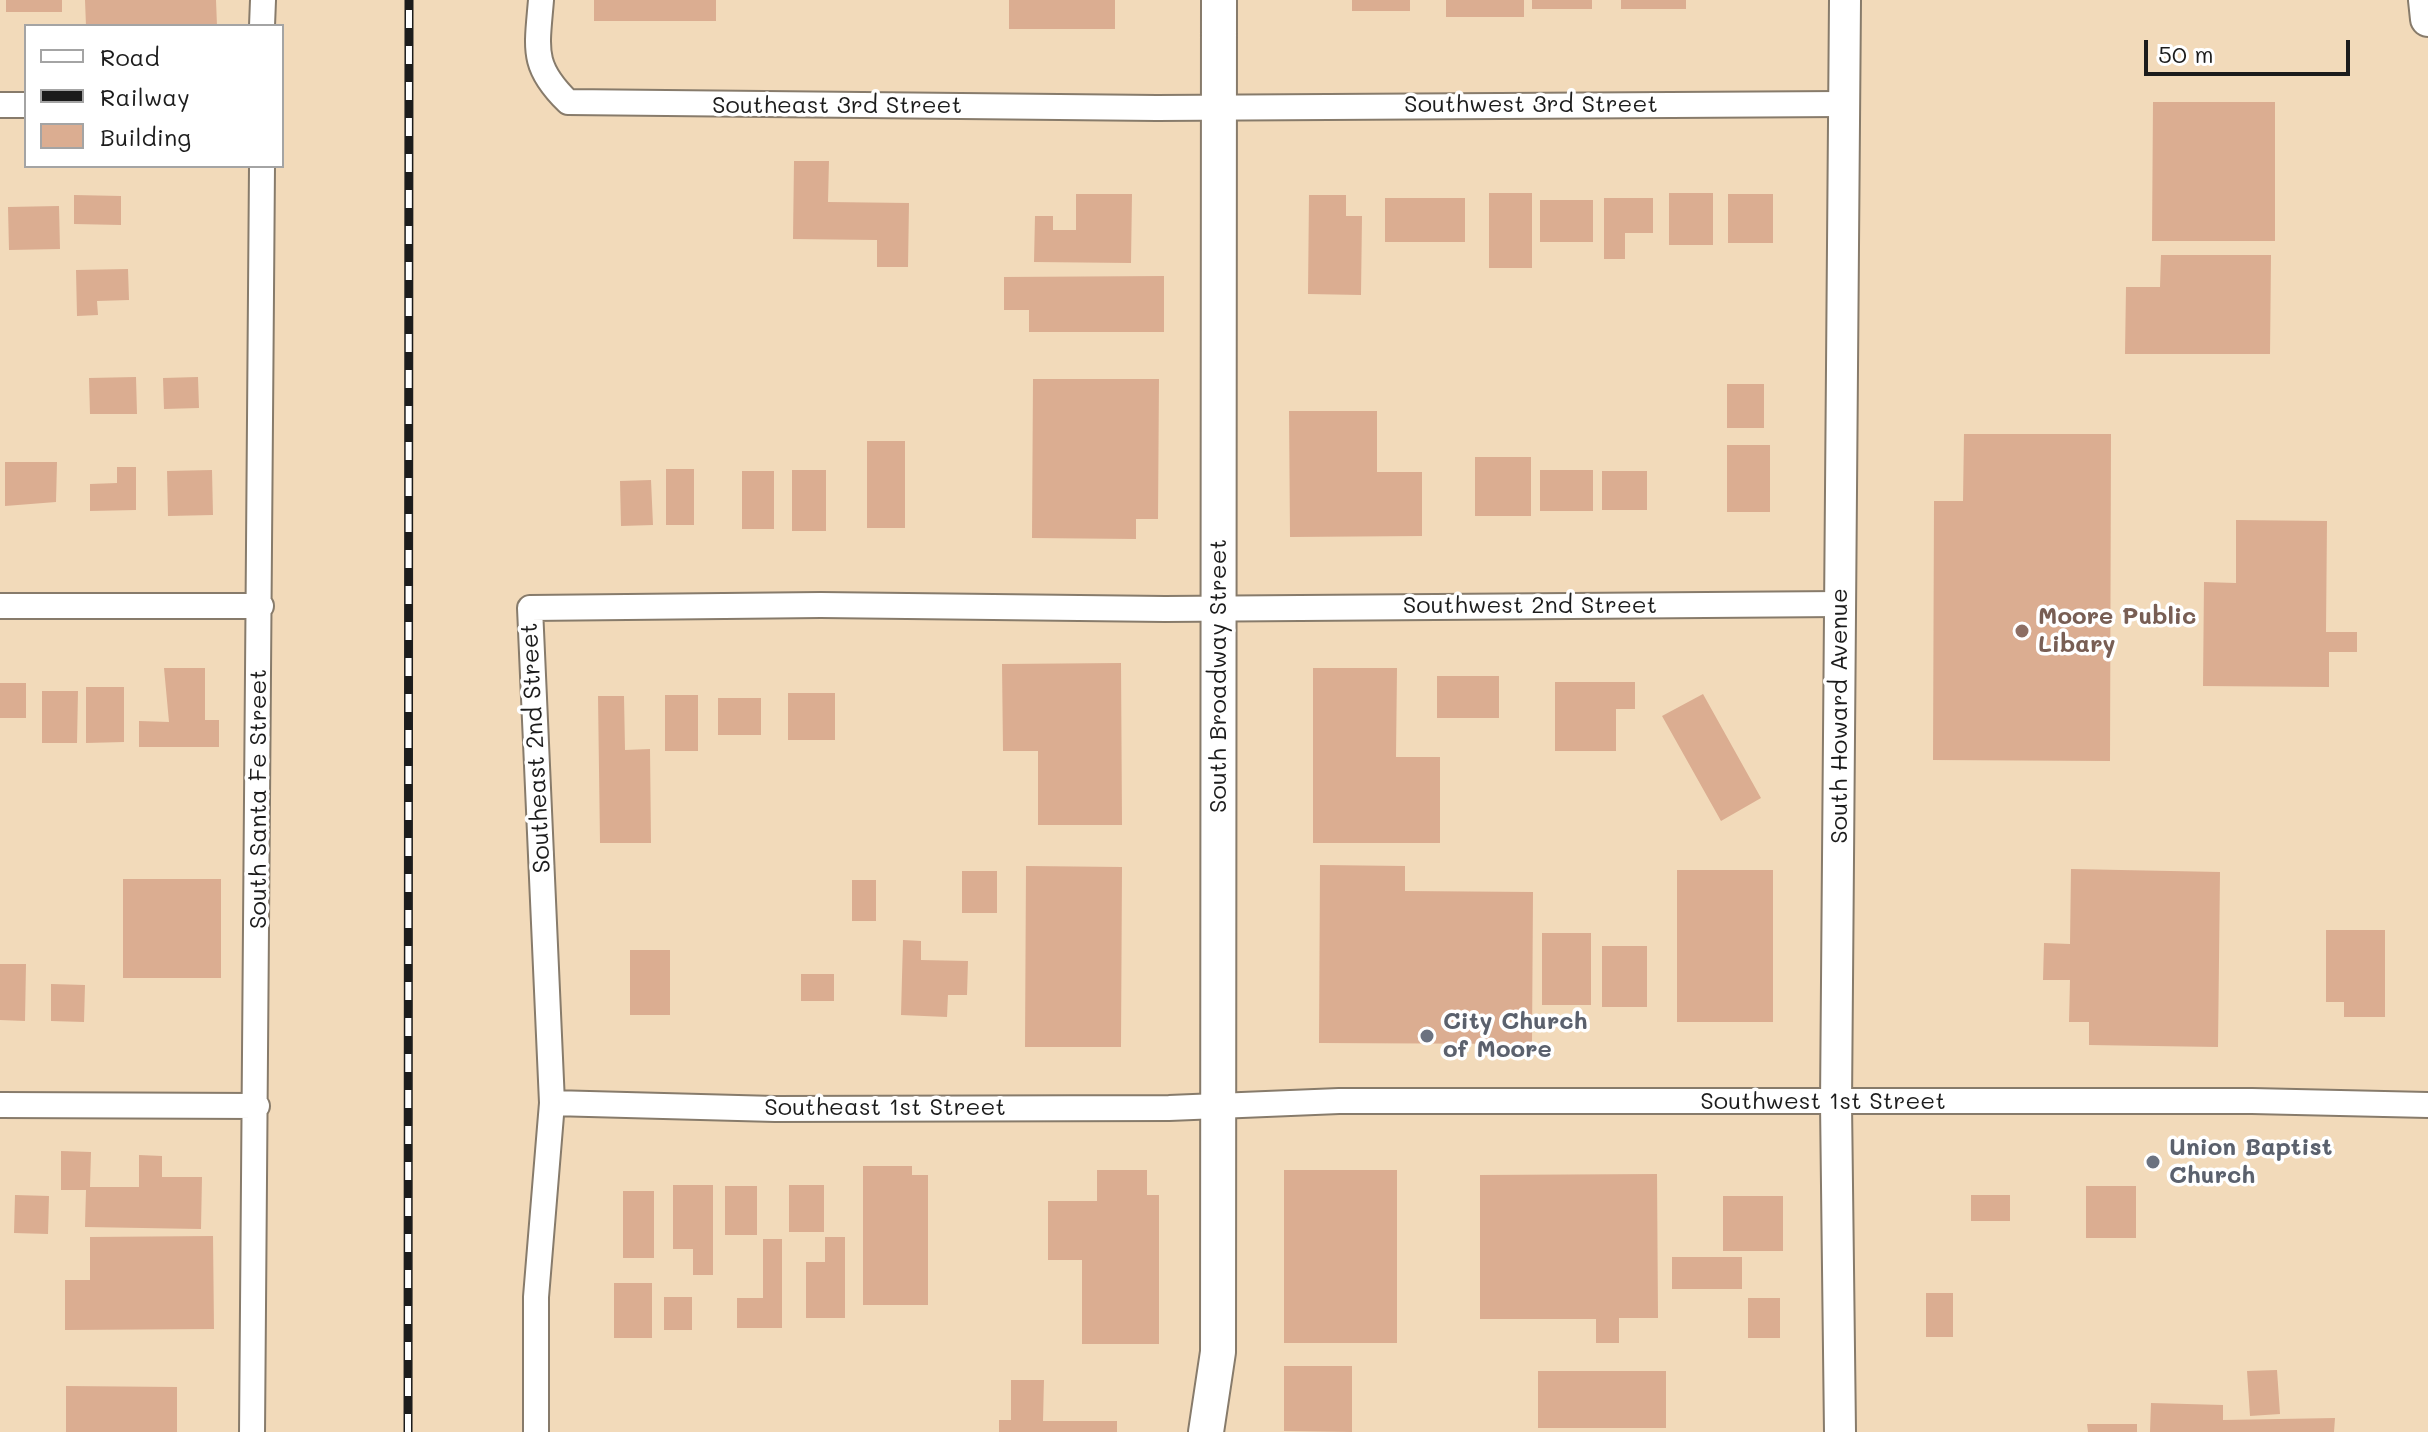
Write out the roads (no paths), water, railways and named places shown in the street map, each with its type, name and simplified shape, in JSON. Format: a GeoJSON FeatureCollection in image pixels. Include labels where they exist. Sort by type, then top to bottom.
{"type":"FeatureCollection","features":[{"type":"Feature","properties":{"kind":"main road","name":"South Broadway Street"},"geometry":{"type":"LineString","coordinates":[[1206,1432],[1218,1352],[1219,0]]}},
{"type":"Feature","properties":{"kind":"main road"},"geometry":{"type":"LineString","coordinates":[[2426,0],[2428,19]]}},
{"type":"Feature","properties":{"kind":"main road","name":"South Broadway Street"},"geometry":{"type":"LineString","coordinates":[[1218,1352],[1232,1432]]}},
{"type":"Feature","properties":{"kind":"street"},"geometry":{"type":"LineString","coordinates":[[262,24],[263,0]]}},
{"type":"Feature","properties":{"kind":"street","name":"Southeast 3rd Street"},"geometry":{"type":"LineString","coordinates":[[541,0],[537,46],[545,80],[568,102],[1219,107]]}},
{"type":"Feature","properties":{"kind":"street","name":"South Howard Avenue"},"geometry":{"type":"LineString","coordinates":[[1840,1432],[1836,1103],[1845,0]]}},
{"type":"Feature","properties":{"kind":"street","name":"Southwest 3rd Street"},"geometry":{"type":"LineString","coordinates":[[1219,107],[1842,104]]}},
{"type":"Feature","properties":{"kind":"street"},"geometry":{"type":"LineString","coordinates":[[0,105],[24,105]]}},
{"type":"Feature","properties":{"kind":"street","name":"South Santa Fe Street"},"geometry":{"type":"LineString","coordinates":[[252,1432],[261,606],[262,168]]}},
{"type":"Feature","properties":{"kind":"street","name":"Southwest 2nd Street"},"geometry":{"type":"LineString","coordinates":[[1219,608],[1841,604]]}},
{"type":"Feature","properties":{"kind":"street"},"geometry":{"type":"LineString","coordinates":[[0,606],[261,606]]}},
{"type":"Feature","properties":{"kind":"street","name":"Southeast 2nd Street"},"geometry":{"type":"LineString","coordinates":[[536,1432],[536,1297],[552,1103],[530,608],[1219,608]]}},
{"type":"Feature","properties":{"kind":"street","name":"Southwest 1st Street"},"geometry":{"type":"LineString","coordinates":[[1218,1104],[1339,1101],[2252,1101],[2428,1105]]}},
{"type":"Feature","properties":{"kind":"street","name":"Southeast 1st Street"},"geometry":{"type":"LineString","coordinates":[[552,1103],[775,1109],[1169,1108],[1218,1104]]}},
{"type":"Feature","properties":{"kind":"street"},"geometry":{"type":"LineString","coordinates":[[0,1105],[257,1106]]}},
{"type":"Feature","properties":{"kind":"railway"},"geometry":{"type":"LineString","coordinates":[[408,1432],[409,0]]}},
{"type":"Feature","properties":{"kind":"place","name":"Moore Public Libary"},"geometry":{"type":"Point","coordinates":[2022,631]}},
{"type":"Feature","properties":{"kind":"place","name":"City Church of Moore"},"geometry":{"type":"Point","coordinates":[1427,1036]}},
{"type":"Feature","properties":{"kind":"place","name":"Union Baptist Church"},"geometry":{"type":"Point","coordinates":[2153,1162]}}]}
